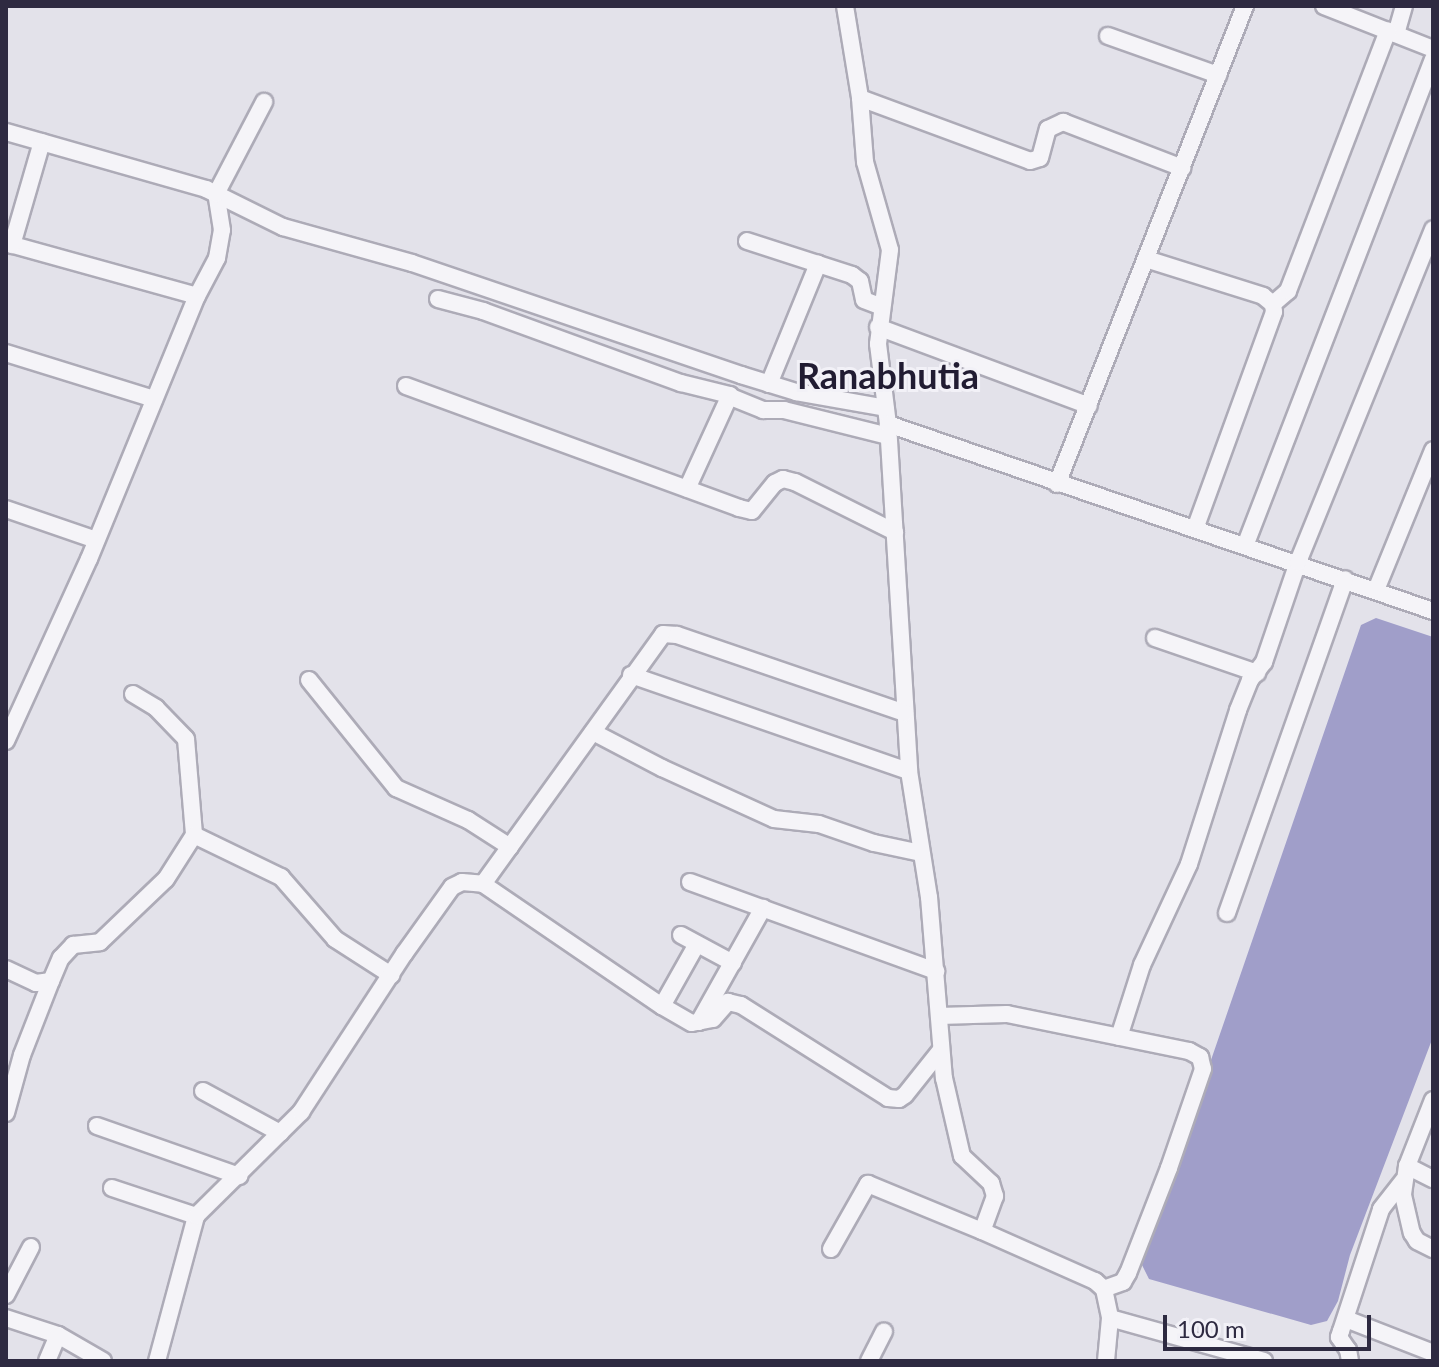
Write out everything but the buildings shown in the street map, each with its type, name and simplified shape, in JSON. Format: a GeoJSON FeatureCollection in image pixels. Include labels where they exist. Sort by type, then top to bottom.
{"type":"FeatureCollection","features":[{"type":"Feature","properties":{"kind":"street"},"geometry":{"type":"LineString","coordinates":[[845,6],[860,98],[865,162],[890,250],[878,327],[895,532],[909,771],[936,971],[940,1051],[962,1156],[991,1183],[995,1196],[982,1231]]}},
{"type":"Feature","properties":{"kind":"street"},"geometry":{"type":"LineString","coordinates":[[1057,484],[1245,6]]}},
{"type":"Feature","properties":{"kind":"street"},"geometry":{"type":"LineString","coordinates":[[1324,6],[1433,49]]}},
{"type":"Feature","properties":{"kind":"street"},"geometry":{"type":"LineString","coordinates":[[1195,529],[1270,325],[1273,304],[1288,291],[1404,6]]}},
{"type":"Feature","properties":{"kind":"street"},"geometry":{"type":"LineString","coordinates":[[1108,36],[1218,75]]}},
{"type":"Feature","properties":{"kind":"street"},"geometry":{"type":"LineString","coordinates":[[1245,546],[1433,59]]}},
{"type":"Feature","properties":{"kind":"street"},"geometry":{"type":"LineString","coordinates":[[860,98],[1030,161],[1040,158],[1048,129],[1063,122],[1182,168]]}},
{"type":"Feature","properties":{"kind":"street"},"geometry":{"type":"LineString","coordinates":[[6,741],[96,540],[197,296],[217,258],[222,230],[216,194],[264,102]]}},
{"type":"Feature","properties":{"kind":"street"},"geometry":{"type":"LineString","coordinates":[[6,132],[216,194],[283,227],[412,263],[769,384],[836,401],[887,423],[1057,484],[1298,562],[1433,611]]}},
{"type":"Feature","properties":{"kind":"street"},"geometry":{"type":"LineString","coordinates":[[42,142],[9,244],[197,296]]}},
{"type":"Feature","properties":{"kind":"street"},"geometry":{"type":"LineString","coordinates":[[1119,1037],[1142,965],[1189,864],[1238,710],[1257,673],[1298,562],[1433,229]]}},
{"type":"Feature","properties":{"kind":"street"},"geometry":{"type":"LineString","coordinates":[[747,241],[858,278],[864,300],[882,307]]}},
{"type":"Feature","properties":{"kind":"street"},"geometry":{"type":"LineString","coordinates":[[1146,259],[1237,286],[1263,296],[1273,304]]}},
{"type":"Feature","properties":{"kind":"street"},"geometry":{"type":"LineString","coordinates":[[769,384],[818,264]]}},
{"type":"Feature","properties":{"kind":"street"},"geometry":{"type":"LineString","coordinates":[[438,299],[763,410],[887,423]]}},
{"type":"Feature","properties":{"kind":"street"},"geometry":{"type":"LineString","coordinates":[[878,327],[1089,406]]}},
{"type":"Feature","properties":{"kind":"street"},"geometry":{"type":"LineString","coordinates":[[6,353],[154,399]]}},
{"type":"Feature","properties":{"kind":"street"},"geometry":{"type":"LineString","coordinates":[[406,386],[752,511],[783,479],[795,482],[895,532]]}},
{"type":"Feature","properties":{"kind":"street"},"geometry":{"type":"LineString","coordinates":[[687,489],[731,397]]}},
{"type":"Feature","properties":{"kind":"street"},"geometry":{"type":"LineString","coordinates":[[1376,590],[1433,450]]}},
{"type":"Feature","properties":{"kind":"street"},"geometry":{"type":"LineString","coordinates":[[6,509],[96,540]]}},
{"type":"Feature","properties":{"kind":"street"},"geometry":{"type":"LineString","coordinates":[[1227,913],[1345,579]]}},
{"type":"Feature","properties":{"kind":"street"},"geometry":{"type":"LineString","coordinates":[[483,884],[657,637],[668,633],[905,713]]}},
{"type":"Feature","properties":{"kind":"street"},"geometry":{"type":"LineString","coordinates":[[1155,638],[1257,673]]}},
{"type":"Feature","properties":{"kind":"street"},"geometry":{"type":"LineString","coordinates":[[631,675],[909,771]]}},
{"type":"Feature","properties":{"kind":"street"},"geometry":{"type":"LineString","coordinates":[[309,680],[396,788],[468,820],[510,847]]}},
{"type":"Feature","properties":{"kind":"street"},"geometry":{"type":"LineString","coordinates":[[6,1113],[22,1055],[61,958],[73,945],[100,942],[166,879],[194,835],[186,739],[156,708],[133,694]]}},
{"type":"Feature","properties":{"kind":"street"},"geometry":{"type":"LineString","coordinates":[[593,732],[662,768],[774,819],[819,824],[874,843],[921,853]]}},
{"type":"Feature","properties":{"kind":"street"},"geometry":{"type":"LineString","coordinates":[[194,835],[281,877],[335,939],[391,975]]}},
{"type":"Feature","properties":{"kind":"street"},"geometry":{"type":"LineString","coordinates":[[157,1361],[196,1216],[301,1112],[452,887],[462,882],[483,884],[662,1006],[699,1023],[713,1019],[728,1002],[741,1005],[894,1100],[905,1095],[940,1051]]}},
{"type":"Feature","properties":{"kind":"street"},"geometry":{"type":"LineString","coordinates":[[690,882],[936,971]]}},
{"type":"Feature","properties":{"kind":"street"},"geometry":{"type":"LineString","coordinates":[[699,1023],[763,908]]}},
{"type":"Feature","properties":{"kind":"street"},"geometry":{"type":"LineString","coordinates":[[681,935],[733,963]]}},
{"type":"Feature","properties":{"kind":"street"},"geometry":{"type":"LineString","coordinates":[[662,1006],[697,944]]}},
{"type":"Feature","properties":{"kind":"street"},"geometry":{"type":"LineString","coordinates":[[6,969],[36,983],[51,981]]}},
{"type":"Feature","properties":{"kind":"street"},"geometry":{"type":"LineString","coordinates":[[939,1016],[997,1013],[1196,1053],[1203,1062],[1169,1168],[1128,1273],[1123,1282],[1104,1289]]}},
{"type":"Feature","properties":{"kind":"street"},"geometry":{"type":"LineString","coordinates":[[203,1091],[280,1133]]}},
{"type":"Feature","properties":{"kind":"street"},"geometry":{"type":"LineString","coordinates":[[1350,1361],[1348,1350],[1339,1337],[1381,1209],[1405,1174],[1432,1107]]}},
{"type":"Feature","properties":{"kind":"street"},"geometry":{"type":"LineString","coordinates":[[97,1126],[239,1176]]}},
{"type":"Feature","properties":{"kind":"street"},"geometry":{"type":"LineString","coordinates":[[1405,1174],[1433,1179]]}},
{"type":"Feature","properties":{"kind":"street"},"geometry":{"type":"LineString","coordinates":[[1405,1174],[1412,1233],[1417,1241],[1433,1249]]}},
{"type":"Feature","properties":{"kind":"street"},"geometry":{"type":"LineString","coordinates":[[831,1249],[868,1184],[1095,1281],[1104,1289],[1110,1318],[1106,1361]]}},
{"type":"Feature","properties":{"kind":"street"},"geometry":{"type":"LineString","coordinates":[[112,1188],[196,1216]]}},
{"type":"Feature","properties":{"kind":"street"},"geometry":{"type":"LineString","coordinates":[[6,1295],[31,1247]]}},
{"type":"Feature","properties":{"kind":"street"},"geometry":{"type":"LineString","coordinates":[[6,1318],[58,1335],[103,1361]]}},
{"type":"Feature","properties":{"kind":"street"},"geometry":{"type":"LineString","coordinates":[[1110,1318],[1264,1361]]}},
{"type":"Feature","properties":{"kind":"street"},"geometry":{"type":"LineString","coordinates":[[1346,1319],[1433,1353]]}},
{"type":"Feature","properties":{"kind":"street"},"geometry":{"type":"LineString","coordinates":[[869,1361],[884,1332]]}},
{"type":"Feature","properties":{"kind":"street"},"geometry":{"type":"LineString","coordinates":[[47,1361],[58,1335]]}},
{"type":"Feature","properties":{"kind":"water"},"geometry":{"type":"Polygon","coordinates":[[[1376,618],[1433,637],[1433,1037],[1350,1255],[1338,1301],[1327,1321],[1311,1325],[1149,1279],[1141,1263],[1361,625],[1376,618]]]}},
{"type":"Feature","properties":{"kind":"district","name":"Ranabhutia"},"geometry":{"type":"Point","coordinates":[888,376]}}]}
